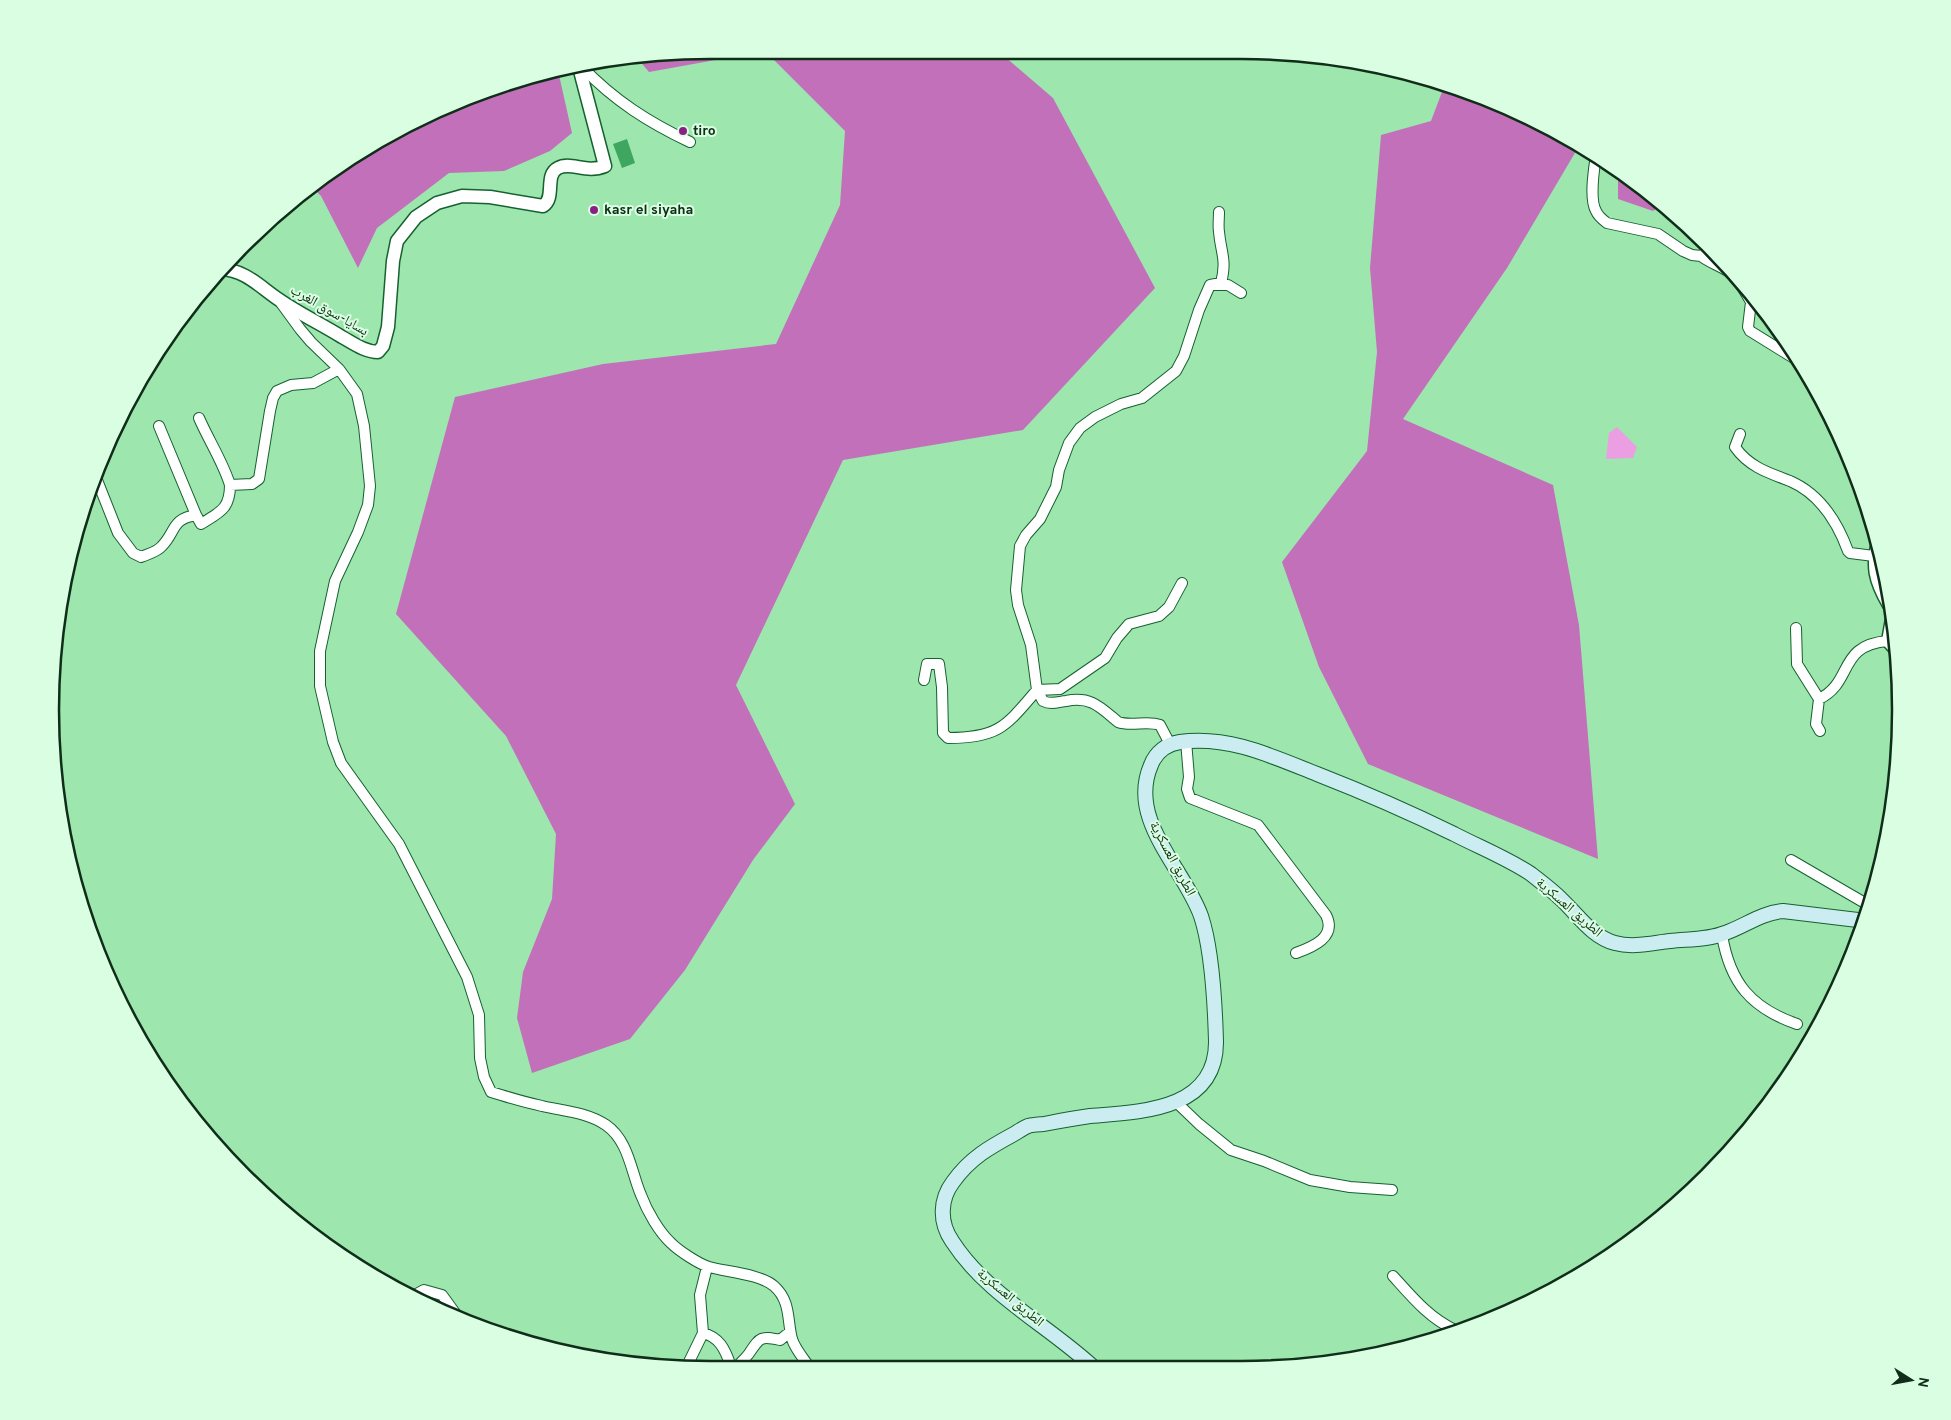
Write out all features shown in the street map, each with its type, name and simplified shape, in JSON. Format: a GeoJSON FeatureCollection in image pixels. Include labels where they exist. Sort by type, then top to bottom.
{"type":"FeatureCollection","features":[{"type":"Feature","properties":{"kind":"main road","name":"الطريق العسكرية"},"geometry":{"type":"LineString","coordinates":[[1087,1361],[1002,1295],[969,1263],[946,1231],[943,1218],[944,1201],[953,1182],[973,1159],[992,1145],[1030,1125],[1072,1118],[1135,1112],[1175,1101],[1189,1095],[1204,1083],[1214,1063],[1216,1046],[1205,931],[1194,898],[1150,821],[1146,801],[1146,779],[1153,760],[1170,744],[1206,740],[1219,742],[1266,754],[1355,789],[1435,825],[1529,873],[1562,899],[1591,930],[1604,939],[1618,944],[1633,945],[1722,935],[1771,912],[1857,921]]}},
{"type":"Feature","properties":{"kind":"street","name":"بسايا-سوق الغرب"},"geometry":{"type":"LineString","coordinates":[[230,270],[241,273],[255,281],[278,299],[361,347],[374,352],[379,351],[385,339],[388,326],[393,261],[397,240],[416,217],[437,203],[462,196],[490,197],[543,206],[550,197],[553,172],[556,169],[565,166],[593,170],[604,166],[582,71]]}},
{"type":"Feature","properties":{"kind":"street"},"geometry":{"type":"LineString","coordinates":[[585,71],[603,89],[637,114],[690,142]]}},
{"type":"Feature","properties":{"kind":"street"},"geometry":{"type":"LineString","coordinates":[[1595,164],[1593,203],[1596,212],[1602,219],[1607,223],[1658,234],[1683,252],[1701,256],[1718,267]]}},
{"type":"Feature","properties":{"kind":"street"},"geometry":{"type":"LineString","coordinates":[[1210,285],[1221,283],[1224,266],[1219,231],[1219,212]]}},
{"type":"Feature","properties":{"kind":"street"},"geometry":{"type":"LineString","coordinates":[[1701,256],[1706,253]]}},
{"type":"Feature","properties":{"kind":"street"},"geometry":{"type":"LineString","coordinates":[[1210,285],[1228,285],[1241,293]]}},
{"type":"Feature","properties":{"kind":"street"},"geometry":{"type":"LineString","coordinates":[[1170,744],[1163,728],[1157,724],[1123,724],[1094,703],[1084,700],[1050,704],[1043,701],[1037,690],[1031,645],[1018,606],[1016,590],[1020,546],[1026,535],[1040,519],[1056,487],[1059,470],[1069,443],[1080,428],[1095,417],[1121,404],[1142,398],[1176,371],[1184,356],[1199,310],[1210,285]]}},
{"type":"Feature","properties":{"kind":"street"},"geometry":{"type":"LineString","coordinates":[[278,299],[311,342],[339,369],[357,394],[364,426],[370,486],[368,505],[336,581],[320,651],[320,686],[332,742],[341,763],[400,844],[467,977],[479,1015],[481,1068],[491,1092],[577,1113],[606,1125],[614,1132],[624,1146],[641,1197],[664,1235],[681,1251],[707,1266],[736,1272],[765,1281],[774,1286],[788,1307],[792,1341],[805,1361]]}},
{"type":"Feature","properties":{"kind":"street"},"geometry":{"type":"LineString","coordinates":[[1751,305],[1748,327],[1750,331],[1785,353]]}},
{"type":"Feature","properties":{"kind":"street"},"geometry":{"type":"LineString","coordinates":[[230,485],[252,484],[259,479],[270,411],[277,391],[291,385],[313,383],[339,369]]}},
{"type":"Feature","properties":{"kind":"street"},"geometry":{"type":"LineString","coordinates":[[159,426],[201,524],[227,506],[230,498],[230,485],[226,472],[213,450],[200,418]]}},
{"type":"Feature","properties":{"kind":"street"},"geometry":{"type":"LineString","coordinates":[[1740,434],[1735,447],[1748,460],[1770,475],[1802,488],[1819,500],[1838,526],[1848,551],[1853,554],[1874,556]]}},
{"type":"Feature","properties":{"kind":"street"},"geometry":{"type":"LineString","coordinates":[[99,484],[118,532],[133,553],[141,557],[162,546],[176,523],[196,515]]}},
{"type":"Feature","properties":{"kind":"street"},"geometry":{"type":"LineString","coordinates":[[1874,558],[1875,575],[1881,587]]}},
{"type":"Feature","properties":{"kind":"street"},"geometry":{"type":"LineString","coordinates":[[924,680],[927,664],[939,664],[942,687],[943,733],[948,738],[966,738],[996,731],[1008,722],[1037,690],[1060,689],[1105,658],[1116,638],[1128,624],[1160,616],[1169,607],[1182,583]]}},
{"type":"Feature","properties":{"kind":"street"},"geometry":{"type":"LineString","coordinates":[[1796,628],[1797,664],[1819,699],[1816,724],[1820,731]]}},
{"type":"Feature","properties":{"kind":"street"},"geometry":{"type":"LineString","coordinates":[[1819,699],[1827,695],[1842,677],[1852,656],[1864,646],[1888,641]]}},
{"type":"Feature","properties":{"kind":"street"},"geometry":{"type":"LineString","coordinates":[[1186,741],[1189,777],[1187,789],[1190,798],[1258,825],[1326,915],[1329,924],[1326,935],[1313,947],[1296,953]]}},
{"type":"Feature","properties":{"kind":"street"},"geometry":{"type":"LineString","coordinates":[[1791,860],[1863,902]]}},
{"type":"Feature","properties":{"kind":"street"},"geometry":{"type":"LineString","coordinates":[[1722,935],[1733,974],[1746,994],[1772,1013],[1797,1024]]}},
{"type":"Feature","properties":{"kind":"street"},"geometry":{"type":"LineString","coordinates":[[1175,1101],[1199,1124],[1231,1150],[1310,1180],[1342,1186],[1392,1190]]}},
{"type":"Feature","properties":{"kind":"street"},"geometry":{"type":"LineString","coordinates":[[690,1361],[703,1333],[700,1294],[707,1266]]}},
{"type":"Feature","properties":{"kind":"street"},"geometry":{"type":"LineString","coordinates":[[1393,1276],[1424,1310],[1449,1327]]}},
{"type":"Feature","properties":{"kind":"street"},"geometry":{"type":"LineString","coordinates":[[419,1293],[424,1290],[442,1295],[451,1307]]}},
{"type":"Feature","properties":{"kind":"street"},"geometry":{"type":"LineString","coordinates":[[742,1361],[750,1352],[755,1342],[762,1338],[780,1340],[790,1332]]}},
{"type":"Feature","properties":{"kind":"street"},"geometry":{"type":"LineString","coordinates":[[703,1333],[713,1335],[725,1350],[729,1361]]}},
{"type":"Feature","properties":{"kind":"shaded area"},"geometry":{"type":"Polygon","coordinates":[[[721,59],[649,72],[641,62],[721,59]]]}},
{"type":"Feature","properties":{"kind":"shaded area"},"geometry":{"type":"Polygon","coordinates":[[[773,59],[1008,59],[1053,98],[1155,288],[1023,430],[843,460],[736,685],[795,804],[753,860],[685,970],[630,1039],[532,1073],[517,1018],[523,972],[552,899],[556,834],[506,736],[396,614],[455,397],[603,364],[776,344],[840,205],[845,131],[773,59]]]}},
{"type":"Feature","properties":{"kind":"shaded area"},"geometry":{"type":"Polygon","coordinates":[[[559,77],[572,133],[550,151],[504,171],[449,173],[377,228],[358,268],[321,196],[316,191],[348,169],[384,146],[422,126],[461,108],[501,93],[559,77]]]}},
{"type":"Feature","properties":{"kind":"shaded area"},"geometry":{"type":"Polygon","coordinates":[[[1442,91],[1490,108],[1529,126],[1576,152],[1507,268],[1403,419],[1553,485],[1579,625],[1598,859],[1368,764],[1319,667],[1282,562],[1367,451],[1377,352],[1370,268],[1381,135],[1431,121],[1442,91]]]}},
{"type":"Feature","properties":{"kind":"shaded area"},"geometry":{"type":"Polygon","coordinates":[[[627,139],[635,163],[622,168],[613,144],[627,139]]]}},
{"type":"Feature","properties":{"kind":"shaded area"},"geometry":{"type":"Polygon","coordinates":[[[1618,180],[1656,209],[1653,211],[1618,199],[1618,180]]]}},
{"type":"Feature","properties":{"kind":"shaded area"},"geometry":{"type":"Polygon","coordinates":[[[1617,427],[1637,447],[1633,458],[1606,459],[1609,433],[1617,427]]]}},
{"type":"Feature","properties":{"kind":"place","name":"tiro"},"geometry":{"type":"Point","coordinates":[683,131]}},
{"type":"Feature","properties":{"kind":"place","name":"kasr el siyaha"},"geometry":{"type":"Point","coordinates":[594,210]}}]}
